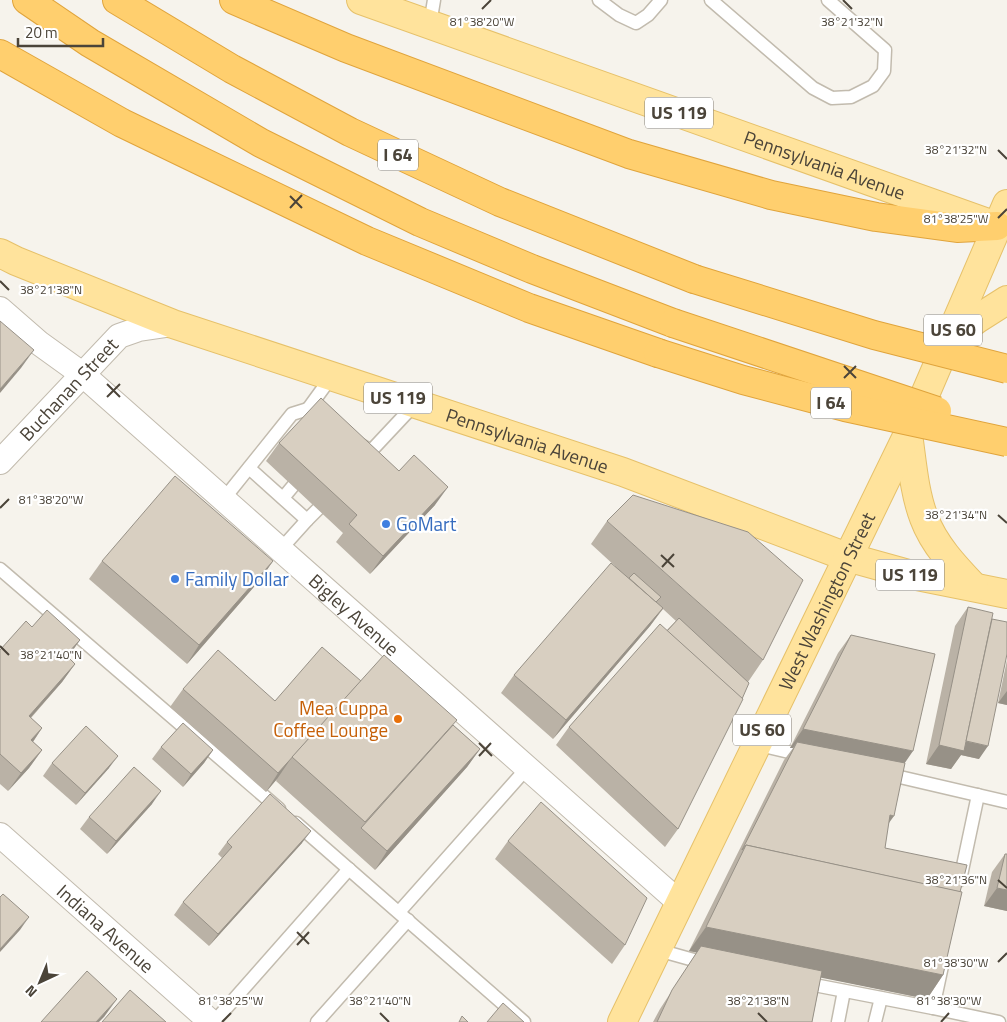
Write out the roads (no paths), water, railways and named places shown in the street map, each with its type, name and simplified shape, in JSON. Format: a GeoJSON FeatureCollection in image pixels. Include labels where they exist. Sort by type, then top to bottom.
{"type":"FeatureCollection","features":[{"type":"Feature","properties":{"kind":"highway"},"geometry":{"type":"LineString","coordinates":[[27,0],[90,43],[261,143],[420,222],[532,269],[673,322],[1007,434]]}},
{"type":"Feature","properties":{"kind":"highway","name":"I 64"},"geometry":{"type":"LineString","coordinates":[[117,0],[232,69],[350,132],[500,202],[694,279],[874,335],[1007,369]]}},
{"type":"Feature","properties":{"kind":"highway"},"geometry":{"type":"LineString","coordinates":[[234,0],[346,48],[629,154],[770,195],[876,217],[957,228],[1004,220]]}},
{"type":"Feature","properties":{"kind":"highway","name":"I 64"},"geometry":{"type":"LineString","coordinates":[[0,54],[122,123],[367,241],[529,308],[658,353],[743,380],[845,407],[1007,442]]}},
{"type":"Feature","properties":{"kind":"main road","name":"Pennsylvania Avenue"},"geometry":{"type":"LineString","coordinates":[[371,1],[432,12],[960,214],[1004,220]]}},
{"type":"Feature","properties":{"kind":"main road","name":"West Washington Street"},"geometry":{"type":"LineString","coordinates":[[622,1022],[908,434],[948,341],[1004,220]]}},
{"type":"Feature","properties":{"kind":"main road","name":"Pennsylvania Avenue"},"geometry":{"type":"LineString","coordinates":[[0,253],[173,324],[623,472],[847,558],[912,575],[1007,594]]}},
{"type":"Feature","properties":{"kind":"main road"},"geometry":{"type":"LineString","coordinates":[[948,341],[977,319],[1007,300]]}},
{"type":"Feature","properties":{"kind":"main road"},"geometry":{"type":"LineString","coordinates":[[908,434],[915,482],[924,518],[942,551],[974,587]]}},
{"type":"Feature","properties":{"kind":"street","name":"Bigley Avenue"},"geometry":{"type":"LineString","coordinates":[[0,309],[39,343],[82,374],[680,904]]}},
{"type":"Feature","properties":{"kind":"street","name":"Buchanan Street"},"geometry":{"type":"LineString","coordinates":[[0,462],[119,336],[139,328],[173,324]]}},
{"type":"Feature","properties":{"kind":"street","name":"Indiana Avenue"},"geometry":{"type":"LineString","coordinates":[[0,836],[212,1022]]}},
{"type":"Feature","properties":{"kind":"lane"},"geometry":{"type":"LineString","coordinates":[[599,0],[619,15],[636,23],[648,15],[661,0]]}},
{"type":"Feature","properties":{"kind":"lane"},"geometry":{"type":"LineString","coordinates":[[711,0],[813,88],[832,98],[851,97],[873,86],[884,71],[885,50],[828,0]]}},
{"type":"Feature","properties":{"kind":"lane"},"geometry":{"type":"LineString","coordinates":[[224,500],[292,414],[308,409],[332,376]]}},
{"type":"Feature","properties":{"kind":"lane"},"geometry":{"type":"LineString","coordinates":[[348,436],[368,455],[416,403]]}},
{"type":"Feature","properties":{"kind":"lane"},"geometry":{"type":"LineString","coordinates":[[308,409],[332,426]]}},
{"type":"Feature","properties":{"kind":"lane"},"geometry":{"type":"LineString","coordinates":[[249,468],[308,520]]}},
{"type":"Feature","properties":{"kind":"lane"},"geometry":{"type":"LineString","coordinates":[[283,498],[293,486]]}},
{"type":"Feature","properties":{"kind":"lane"},"geometry":{"type":"LineString","coordinates":[[280,550],[318,509]]}},
{"type":"Feature","properties":{"kind":"lane"},"geometry":{"type":"LineString","coordinates":[[0,569],[524,1022]]}},
{"type":"Feature","properties":{"kind":"lane"},"geometry":{"type":"LineString","coordinates":[[756,744],[814,758]]}},
{"type":"Feature","properties":{"kind":"lane"},"geometry":{"type":"LineString","coordinates":[[317,1022],[527,768]]}},
{"type":"Feature","properties":{"kind":"lane"},"geometry":{"type":"LineString","coordinates":[[872,771],[1007,802]]}},
{"type":"Feature","properties":{"kind":"lane"},"geometry":{"type":"LineString","coordinates":[[958,892],[978,795]]}},
{"type":"Feature","properties":{"kind":"lane"},"geometry":{"type":"LineString","coordinates":[[212,1022],[349,869]]}},
{"type":"Feature","properties":{"kind":"lane"},"geometry":{"type":"LineString","coordinates":[[658,950],[724,967]]}},
{"type":"Feature","properties":{"kind":"lane"},"geometry":{"type":"LineString","coordinates":[[933,1008],[946,950]]}},
{"type":"Feature","properties":{"kind":"lane"},"geometry":{"type":"LineString","coordinates":[[789,980],[999,1022]]}},
{"type":"Feature","properties":{"kind":"lane"},"geometry":{"type":"LineString","coordinates":[[838,1022],[844,991]]}},
{"type":"Feature","properties":{"kind":"lane"},"geometry":{"type":"LineString","coordinates":[[875,1022],[880,998]]}},
{"type":"Feature","properties":{"kind":"place","name":"GoMart"},"geometry":{"type":"Point","coordinates":[386,524]}},
{"type":"Feature","properties":{"kind":"place","name":"Family Dollar"},"geometry":{"type":"Point","coordinates":[175,579]}},
{"type":"Feature","properties":{"kind":"place","name":"Mea Cuppa Coffee Lounge"},"geometry":{"type":"Point","coordinates":[398,719]}}]}
